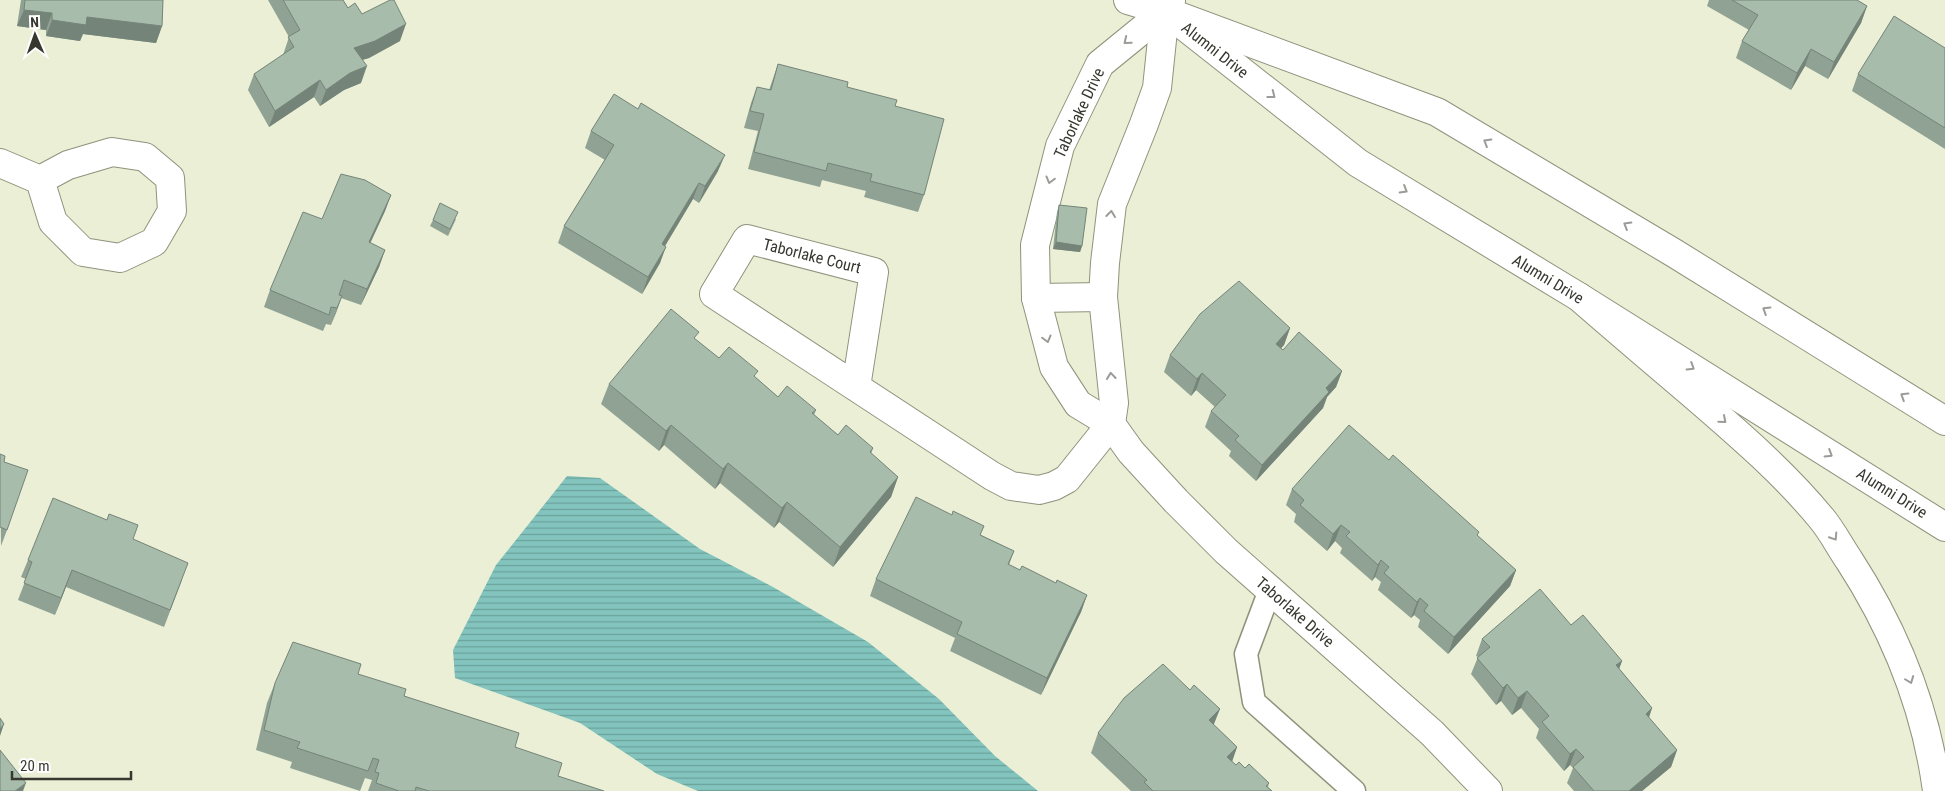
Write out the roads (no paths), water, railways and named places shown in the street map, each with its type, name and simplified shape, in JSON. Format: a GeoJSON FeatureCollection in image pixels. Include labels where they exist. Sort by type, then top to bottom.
{"type":"FeatureCollection","features":[{"type":"Feature","properties":{"kind":"main road","name":"Alumni Drive"},"geometry":{"type":"LineString","coordinates":[[1128,0],[1169,5],[1437,112],[1666,248],[1945,421]]}},
{"type":"Feature","properties":{"kind":"main road","name":"Alumni Drive"},"geometry":{"type":"LineString","coordinates":[[1169,5],[1358,163],[1579,297],[1945,527]]}},
{"type":"Feature","properties":{"kind":"main road"},"geometry":{"type":"LineString","coordinates":[[1111,424],[1114,403],[1103,297],[1104,263],[1112,204],[1144,124],[1156,88],[1169,5]]}},
{"type":"Feature","properties":{"kind":"main road","name":"Taborlake Drive"},"geometry":{"type":"LineString","coordinates":[[1169,5],[1100,64],[1060,146],[1035,246],[1036,298],[1054,367],[1078,404],[1111,424],[1131,452],[1226,551],[1432,733],[1488,791]]}},
{"type":"Feature","properties":{"kind":"main road"},"geometry":{"type":"LineString","coordinates":[[0,163],[40,180],[53,222],[84,252],[120,258],[154,242],[172,211],[170,178],[145,158],[112,152],[68,165],[40,180]]}},
{"type":"Feature","properties":{"kind":"main road","name":"Taborlake Court"},"geometry":{"type":"LineString","coordinates":[[856,387],[874,272],[747,239],[714,294],[856,387],[992,476],[1011,486],[1039,490],[1054,486],[1066,479],[1111,424]]}},
{"type":"Feature","properties":{"kind":"main road"},"geometry":{"type":"LineString","coordinates":[[1036,298],[1103,297]]}},
{"type":"Feature","properties":{"kind":"main road"},"geometry":{"type":"LineString","coordinates":[[1579,297],[1735,431],[1775,468],[1822,520],[1866,587],[1892,634],[1917,698],[1932,755],[1937,791]]}},
{"type":"Feature","properties":{"kind":"lane"},"geometry":{"type":"LineString","coordinates":[[1270,590],[1246,654],[1254,702],[1354,791]]}},
{"type":"Feature","properties":{"kind":"water"},"geometry":{"type":"Polygon","coordinates":[[[567,476],[600,478],[700,549],[773,587],[868,642],[939,699],[995,756],[1038,791],[698,791],[657,774],[580,723],[455,678],[453,650],[496,565],[567,476]]]}}]}
